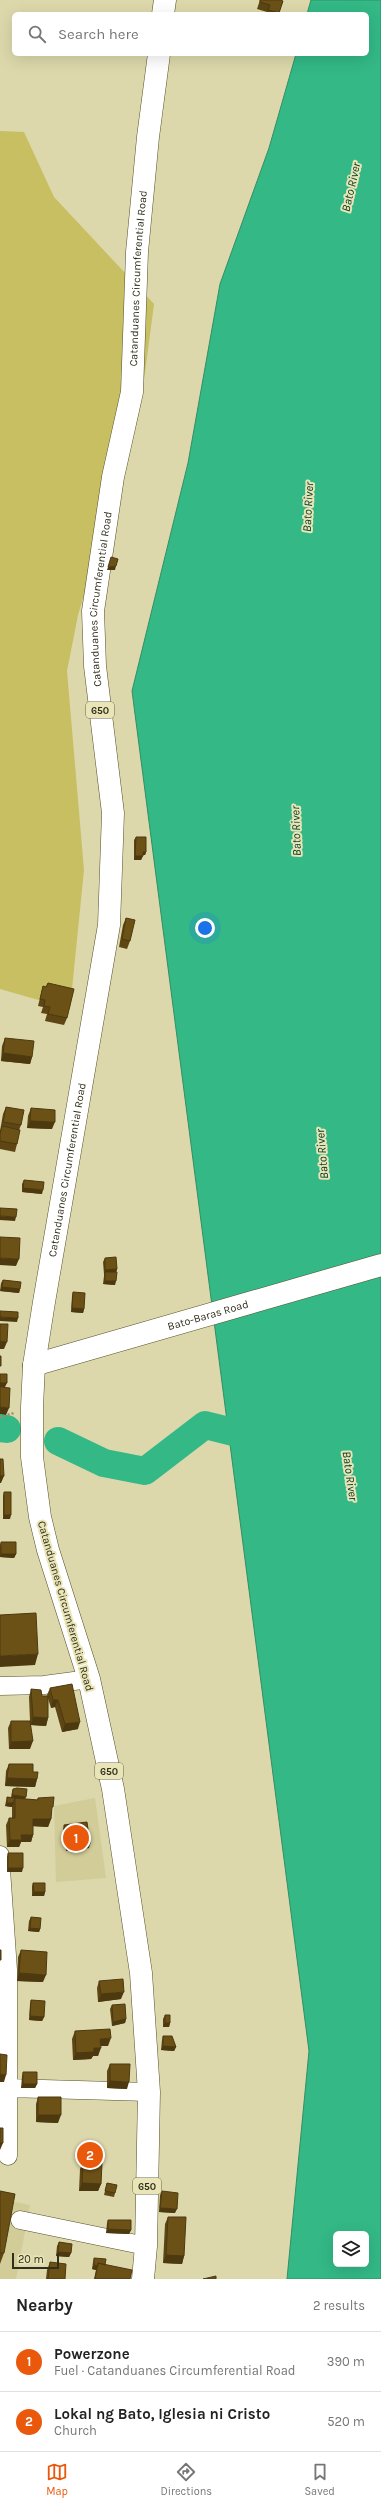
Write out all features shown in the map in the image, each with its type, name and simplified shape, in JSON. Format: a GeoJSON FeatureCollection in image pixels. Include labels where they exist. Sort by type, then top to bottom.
{"type":"FeatureCollection","features":[{"type":"Feature","properties":{"kind":"main road"},"geometry":{"type":"LineString","coordinates":[[163,12],[164,0]]}},
{"type":"Feature","properties":{"kind":"main road","name":"Catanduanes Circumferential Road"},"geometry":{"type":"LineString","coordinates":[[143,2279],[146,2246],[149,2092],[140,1965],[113,1789],[89,1679],[48,1550],[40,1517],[32,1457],[34,1365],[109,925],[113,813],[95,666],[93,611],[113,477],[132,392],[137,252],[148,137],[159,56]]}},
{"type":"Feature","properties":{"kind":"main road","name":"Bato-Baras Road"},"geometry":{"type":"LineString","coordinates":[[34,1365],[381,1265]]}},
{"type":"Feature","properties":{"kind":"street"},"geometry":{"type":"LineString","coordinates":[[0,1686],[44,1685],[89,1679]]}},
{"type":"Feature","properties":{"kind":"street"},"geometry":{"type":"LineString","coordinates":[[0,1855],[8,1970],[8,2156]]}},
{"type":"Feature","properties":{"kind":"street"},"geometry":{"type":"LineString","coordinates":[[8,2088],[149,2092]]}},
{"type":"Feature","properties":{"kind":"street"},"geometry":{"type":"LineString","coordinates":[[20,2220],[146,2246]]}},
{"type":"Feature","properties":{"kind":"shaded area"},"geometry":{"type":"Polygon","coordinates":[[[0,131],[24,132],[54,197],[154,304],[141,403],[78,615],[67,671],[84,870],[70,1009],[0,989],[0,131]]]}},
{"type":"Feature","properties":{"kind":"shaded area"},"geometry":{"type":"Polygon","coordinates":[[[95,1798],[106,1878],[56,1882],[54,1806],[95,1798]]]}},
{"type":"Feature","properties":{"kind":"shaded area"},"geometry":{"type":"Polygon","coordinates":[[[0,2199],[30,2205],[16,2279],[0,2279],[0,2199]]]}},
{"type":"Feature","properties":{"kind":"water","name":"Bato River"},"geometry":{"type":"Polygon","coordinates":[[[311,0],[381,0],[381,2279],[287,2279],[309,2051],[132,691],[188,463],[220,284],[269,148],[295,56],[369,56],[369,12],[308,12],[311,0]]]}},
{"type":"Feature","properties":{"kind":"building"},"geometry":{"type":"Polygon","coordinates":[[[260,0],[283,1],[279,12],[268,10],[270,5],[260,2],[260,0]]]}},
{"type":"Feature","properties":{"kind":"building"},"geometry":{"type":"Polygon","coordinates":[[[111,557],[118,559],[116,566],[108,567],[111,557]]]}},
{"type":"Feature","properties":{"kind":"building"},"geometry":{"type":"Polygon","coordinates":[[[136,837],[146,837],[146,852],[143,852],[143,856],[135,856],[136,837]]]}},
{"type":"Feature","properties":{"kind":"building"},"geometry":{"type":"Polygon","coordinates":[[[126,918],[135,920],[130,941],[122,939],[126,918]]]}},
{"type":"Feature","properties":{"kind":"building"},"geometry":{"type":"Polygon","coordinates":[[[48,983],[74,989],[67,1018],[48,1014],[50,1007],[44,1006],[45,1000],[40,999],[43,986],[46,987],[48,983]]]}},
{"type":"Feature","properties":{"kind":"building"},"geometry":{"type":"Polygon","coordinates":[[[5,1038],[34,1041],[32,1057],[3,1053],[5,1038]]]}},
{"type":"Feature","properties":{"kind":"building"},"geometry":{"type":"Polygon","coordinates":[[[6,1107],[24,1110],[21,1125],[3,1122],[6,1107]]]}},
{"type":"Feature","properties":{"kind":"building"},"geometry":{"type":"Polygon","coordinates":[[[31,1108],[55,1110],[55,1122],[30,1121],[31,1108]]]}},
{"type":"Feature","properties":{"kind":"building"},"geometry":{"type":"Polygon","coordinates":[[[2,1126],[20,1130],[17,1144],[0,1141],[2,1126]]]}},
{"type":"Feature","properties":{"kind":"building"},"geometry":{"type":"Polygon","coordinates":[[[24,1180],[44,1182],[43,1190],[23,1188],[24,1180]]]}},
{"type":"Feature","properties":{"kind":"building"},"geometry":{"type":"Polygon","coordinates":[[[0,1208],[17,1209],[16,1217],[0,1216],[0,1208]]]}},
{"type":"Feature","properties":{"kind":"building"},"geometry":{"type":"Polygon","coordinates":[[[0,1237],[20,1238],[19,1259],[0,1258],[0,1237]]]}},
{"type":"Feature","properties":{"kind":"building"},"geometry":{"type":"Polygon","coordinates":[[[116,1257],[117,1269],[105,1270],[105,1258],[116,1257]]]}},
{"type":"Feature","properties":{"kind":"building"},"geometry":{"type":"Polygon","coordinates":[[[105,1272],[117,1272],[116,1281],[105,1281],[105,1272]]]}},
{"type":"Feature","properties":{"kind":"building"},"geometry":{"type":"Polygon","coordinates":[[[3,1280],[21,1282],[20,1289],[2,1287],[3,1280]]]}},
{"type":"Feature","properties":{"kind":"building"},"geometry":{"type":"Polygon","coordinates":[[[73,1292],[85,1293],[84,1309],[72,1308],[73,1292]]]}},
{"type":"Feature","properties":{"kind":"building"},"geometry":{"type":"Polygon","coordinates":[[[0,1311],[18,1312],[18,1318],[0,1317],[0,1311]]]}},
{"type":"Feature","properties":{"kind":"building"},"geometry":{"type":"Polygon","coordinates":[[[0,1324],[8,1324],[7,1342],[0,1341],[0,1324]]]}},
{"type":"Feature","properties":{"kind":"building"},"geometry":{"type":"Polygon","coordinates":[[[0,1374],[7,1374],[7,1383],[0,1383],[0,1374]]]}},
{"type":"Feature","properties":{"kind":"building"},"geometry":{"type":"Polygon","coordinates":[[[0,1387],[10,1388],[9,1408],[0,1407],[0,1387]]]}},
{"type":"Feature","properties":{"kind":"building"},"geometry":{"type":"Polygon","coordinates":[[[0,1459],[3,1459],[4,1476],[0,1476],[0,1459]]]}},
{"type":"Feature","properties":{"kind":"building"},"geometry":{"type":"Polygon","coordinates":[[[4,1492],[11,1492],[11,1515],[4,1515],[4,1492]]]}},
{"type":"Feature","properties":{"kind":"building"},"geometry":{"type":"Polygon","coordinates":[[[1,1542],[16,1542],[16,1554],[1,1554],[1,1542]]]}},
{"type":"Feature","properties":{"kind":"building"},"geometry":{"type":"Polygon","coordinates":[[[36,1613],[38,1654],[0,1656],[0,1615],[36,1613]]]}},
{"type":"Feature","properties":{"kind":"building"},"geometry":{"type":"Polygon","coordinates":[[[72,1684],[80,1722],[65,1724],[58,1700],[53,1700],[50,1688],[72,1684]]]}},
{"type":"Feature","properties":{"kind":"building"},"geometry":{"type":"Polygon","coordinates":[[[31,1689],[41,1690],[42,1696],[48,1696],[48,1718],[33,1717],[31,1689]]]}},
{"type":"Feature","properties":{"kind":"building"},"geometry":{"type":"Polygon","coordinates":[[[11,1721],[30,1721],[33,1741],[11,1742],[11,1721]]]}},
{"type":"Feature","properties":{"kind":"building"},"geometry":{"type":"Polygon","coordinates":[[[9,1764],[33,1764],[33,1772],[38,1772],[37,1779],[7,1778],[9,1764]]]}},
{"type":"Feature","properties":{"kind":"building"},"geometry":{"type":"Polygon","coordinates":[[[13,1789],[27,1789],[26,1797],[12,1795],[13,1789]]]}},
{"type":"Feature","properties":{"kind":"building"},"geometry":{"type":"Polygon","coordinates":[[[7,1797],[15,1798],[13,1803],[7,1803],[7,1797]]]}},
{"type":"Feature","properties":{"kind":"building"},"geometry":{"type":"Polygon","coordinates":[[[54,1797],[51,1819],[33,1819],[33,1835],[21,1835],[22,1840],[10,1840],[9,1818],[15,1818],[15,1798],[38,1800],[38,1798],[54,1797]]]}},
{"type":"Feature","properties":{"kind":"building"},"geometry":{"type":"Polygon","coordinates":[[[87,1822],[90,1844],[67,1848],[64,1825],[87,1822]]]}},
{"type":"Feature","properties":{"kind":"building"},"geometry":{"type":"Polygon","coordinates":[[[8,1853],[23,1853],[23,1868],[8,1868],[8,1853]]]}},
{"type":"Feature","properties":{"kind":"building"},"geometry":{"type":"Polygon","coordinates":[[[33,1883],[45,1883],[45,1892],[34,1892],[33,1883]]]}},
{"type":"Feature","properties":{"kind":"building"},"geometry":{"type":"Polygon","coordinates":[[[31,1917],[41,1918],[40,1929],[30,1928],[31,1917]]]}},
{"type":"Feature","properties":{"kind":"building"},"geometry":{"type":"Polygon","coordinates":[[[21,1950],[47,1952],[46,1975],[19,1973],[21,1950]]]}},
{"type":"Feature","properties":{"kind":"building"},"geometry":{"type":"Polygon","coordinates":[[[123,1979],[124,1992],[101,1994],[99,1981],[123,1979]]]}},
{"type":"Feature","properties":{"kind":"building"},"geometry":{"type":"Polygon","coordinates":[[[31,2000],[45,2001],[44,2017],[30,2016],[31,2000]]]}},
{"type":"Feature","properties":{"kind":"building"},"geometry":{"type":"Polygon","coordinates":[[[125,2004],[126,2019],[113,2022],[112,2005],[125,2004]]]}},
{"type":"Feature","properties":{"kind":"building"},"geometry":{"type":"Polygon","coordinates":[[[165,2015],[170,2015],[170,2023],[165,2023],[165,2015]]]}},
{"type":"Feature","properties":{"kind":"building"},"geometry":{"type":"Polygon","coordinates":[[[110,2029],[111,2038],[100,2039],[101,2048],[94,2048],[94,2052],[76,2053],[75,2031],[110,2029]]]}},
{"type":"Feature","properties":{"kind":"building"},"geometry":{"type":"Polygon","coordinates":[[[163,2036],[172,2036],[176,2047],[163,2046],[163,2036]]]}},
{"type":"Feature","properties":{"kind":"building"},"geometry":{"type":"Polygon","coordinates":[[[0,2054],[7,2055],[6,2075],[0,2074],[0,2054]]]}},
{"type":"Feature","properties":{"kind":"building"},"geometry":{"type":"Polygon","coordinates":[[[110,2064],[130,2064],[129,2082],[110,2081],[110,2064]]]}},
{"type":"Feature","properties":{"kind":"building"},"geometry":{"type":"Polygon","coordinates":[[[23,2072],[37,2072],[37,2084],[23,2084],[23,2072]]]}},
{"type":"Feature","properties":{"kind":"building"},"geometry":{"type":"Polygon","coordinates":[[[38,2097],[61,2097],[61,2115],[38,2115],[38,2097]]]}},
{"type":"Feature","properties":{"kind":"building"},"geometry":{"type":"Polygon","coordinates":[[[0,2128],[3,2128],[3,2143],[0,2143],[0,2128]]]}},
{"type":"Feature","properties":{"kind":"building"},"geometry":{"type":"Polygon","coordinates":[[[83,2162],[102,2163],[101,2184],[82,2183],[83,2162]]]}},
{"type":"Feature","properties":{"kind":"building"},"geometry":{"type":"Polygon","coordinates":[[[107,2183],[117,2185],[115,2193],[105,2191],[107,2183]]]}},
{"type":"Feature","properties":{"kind":"building"},"geometry":{"type":"Polygon","coordinates":[[[0,2191],[15,2194],[4,2253],[0,2253],[0,2191]]]}},
{"type":"Feature","properties":{"kind":"building"},"geometry":{"type":"Polygon","coordinates":[[[162,2191],[178,2193],[177,2209],[160,2208],[162,2191]]]}},
{"type":"Feature","properties":{"kind":"building"},"geometry":{"type":"Polygon","coordinates":[[[168,2217],[186,2217],[184,2256],[166,2255],[168,2217]]]}},
{"type":"Feature","properties":{"kind":"building"},"geometry":{"type":"Polygon","coordinates":[[[108,2220],[131,2220],[131,2230],[108,2229],[108,2220]]]}},
{"type":"Feature","properties":{"kind":"building"},"geometry":{"type":"Polygon","coordinates":[[[59,2242],[72,2244],[71,2253],[58,2252],[59,2242]]]}},
{"type":"Feature","properties":{"kind":"building"},"geometry":{"type":"Polygon","coordinates":[[[94,2258],[106,2259],[105,2265],[98,2263],[98,2266],[94,2265],[94,2258]]]}},
{"type":"Feature","properties":{"kind":"building"},"geometry":{"type":"Polygon","coordinates":[[[50,2262],[66,2264],[65,2279],[48,2279],[50,2262]]]}},
{"type":"Feature","properties":{"kind":"building"},"geometry":{"type":"Polygon","coordinates":[[[98,2263],[132,2270],[130,2279],[95,2279],[98,2263]]]}},
{"type":"Feature","properties":{"kind":"building"},"geometry":{"type":"Polygon","coordinates":[[[216,2276],[216,2279],[203,2279],[216,2276]]]}},
{"type":"Feature","properties":{"kind":"waterway"},"geometry":{"type":"LineString","coordinates":[[58,1441],[104,1463],[145,1471],[205,1425],[265,1440]]}},
{"type":"Feature","properties":{"kind":"waterway"},"geometry":{"type":"LineString","coordinates":[[0,1428],[7,1429]]}},
{"type":"Feature","properties":{"kind":"place","name":"Powerzone"},"geometry":{"type":"Point","coordinates":[76,1838]}},
{"type":"Feature","properties":{"kind":"place","name":"Lokal ng Bato, Iglesia ni Cristo"},"geometry":{"type":"Point","coordinates":[90,2155]}}]}
